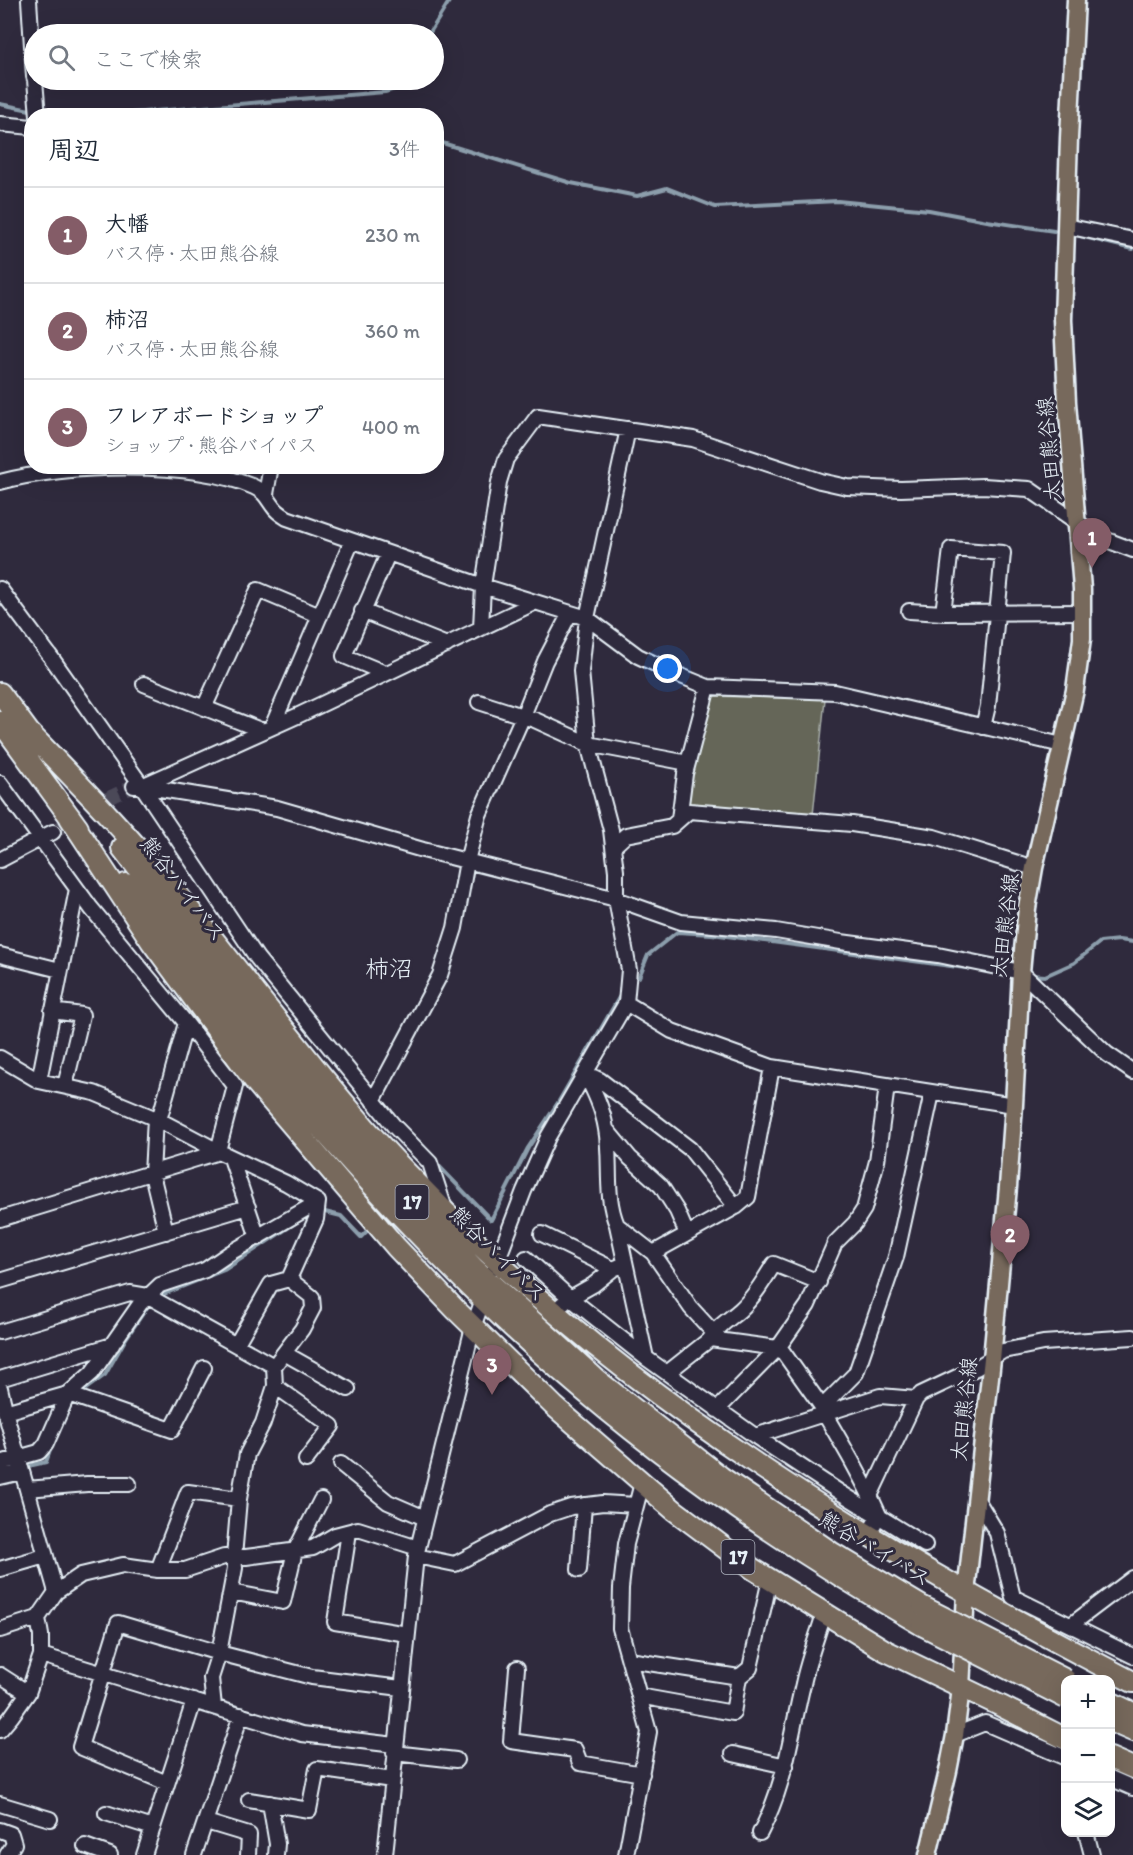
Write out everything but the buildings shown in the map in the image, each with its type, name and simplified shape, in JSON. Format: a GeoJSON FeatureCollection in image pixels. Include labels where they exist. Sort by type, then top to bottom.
{"type":"FeatureCollection","features":[{"type":"Feature","properties":{"kind":"highway","name":"熊谷バイパス"},"geometry":{"type":"LineString","coordinates":[[0,693],[102,821],[287,1064],[364,1151],[475,1269],[486,1290]]}},
{"type":"Feature","properties":{"kind":"highway","name":"熊谷バイパス"},"geometry":{"type":"LineString","coordinates":[[0,722],[70,818],[142,903],[209,993],[285,1086],[360,1171],[486,1290],[721,1477],[922,1616],[1061,1696]]}},
{"type":"Feature","properties":{"kind":"highway","name":"17"},"geometry":{"type":"LineString","coordinates":[[27,729],[111,817],[177,894],[359,1121],[497,1263],[628,1372],[739,1453],[868,1535],[966,1593],[1133,1682]]}},
{"type":"Feature","properties":{"kind":"highway","name":"17"},"geometry":{"type":"LineString","coordinates":[[70,818],[151,941],[256,1083],[396,1247],[473,1328],[554,1406],[683,1516],[770,1579],[886,1651],[1061,1737]]}},
{"type":"Feature","properties":{"kind":"highway","name":"熊谷バイパス"},"geometry":{"type":"LineString","coordinates":[[922,1616],[1061,1678]]}},
{"type":"Feature","properties":{"kind":"highway"},"geometry":{"type":"LineString","coordinates":[[1115,1704],[1133,1713]]}},
{"type":"Feature","properties":{"kind":"highway"},"geometry":{"type":"LineString","coordinates":[[1115,1722],[1133,1731]]}},
{"type":"Feature","properties":{"kind":"highway"},"geometry":{"type":"LineString","coordinates":[[1115,1760],[1133,1768]]}},
{"type":"Feature","properties":{"kind":"main road","name":"太田熊谷線"},"geometry":{"type":"LineString","coordinates":[[928,1855],[955,1736],[961,1688],[966,1593],[992,1359],[1014,1105],[1027,908],[1080,664],[1083,612],[1063,320],[1065,226],[1076,0]]}},
{"type":"Feature","properties":{"kind":"street"},"geometry":{"type":"LineString","coordinates":[[29,0],[31,24]]}},
{"type":"Feature","properties":{"kind":"street"},"geometry":{"type":"LineString","coordinates":[[36,90],[37,108]]}},
{"type":"Feature","properties":{"kind":"street"},"geometry":{"type":"LineString","coordinates":[[0,124],[24,126]]}},
{"type":"Feature","properties":{"kind":"street"},"geometry":{"type":"LineString","coordinates":[[1065,226],[1133,240]]}},
{"type":"Feature","properties":{"kind":"street"},"geometry":{"type":"LineString","coordinates":[[481,628],[483,586],[499,482],[506,459],[538,416],[693,439],[820,482],[847,487],[901,489],[983,486],[1029,489],[1104,539],[1133,550]]}},
{"type":"Feature","properties":{"kind":"street"},"geometry":{"type":"LineString","coordinates":[[385,1855],[417,1552],[473,1328],[524,1191],[548,1137],[626,1003],[629,970],[616,899],[611,830],[588,744],[581,671],[587,618],[628,429]]}},
{"type":"Feature","properties":{"kind":"street"},"geometry":{"type":"LineString","coordinates":[[0,482],[38,474]]}},
{"type":"Feature","properties":{"kind":"street"},"geometry":{"type":"LineString","coordinates":[[203,474],[255,487],[266,494],[274,508],[287,518],[483,586],[587,618],[638,656],[708,687],[835,692],[1062,745]]}},
{"type":"Feature","properties":{"kind":"street"},"geometry":{"type":"LineString","coordinates":[[266,494],[270,474]]}},
{"type":"Feature","properties":{"kind":"street"},"geometry":{"type":"LineString","coordinates":[[267,729],[352,541]]}},
{"type":"Feature","properties":{"kind":"street"},"geometry":{"type":"LineString","coordinates":[[943,613],[951,549],[1003,553],[988,706],[983,727]]}},
{"type":"Feature","properties":{"kind":"street"},"geometry":{"type":"LineString","coordinates":[[385,673],[344,656],[388,554]]}},
{"type":"Feature","properties":{"kind":"street"},"geometry":{"type":"LineString","coordinates":[[0,589],[53,660],[257,958],[394,1126],[430,1163],[447,1213]]}},
{"type":"Feature","properties":{"kind":"street"},"geometry":{"type":"LineString","coordinates":[[204,708],[258,590],[320,616]]}},
{"type":"Feature","properties":{"kind":"street"},"geometry":{"type":"LineString","coordinates":[[138,786],[267,729],[534,603]]}},
{"type":"Feature","properties":{"kind":"street"},"geometry":{"type":"LineString","coordinates":[[362,611],[447,645]]}},
{"type":"Feature","properties":{"kind":"street"},"geometry":{"type":"LineString","coordinates":[[909,611],[943,613],[1083,612]]}},
{"type":"Feature","properties":{"kind":"street"},"geometry":{"type":"LineString","coordinates":[[373,1101],[440,975],[455,928],[467,861],[479,815],[545,660],[570,613]]}},
{"type":"Feature","properties":{"kind":"street"},"geometry":{"type":"LineString","coordinates":[[144,684],[204,708],[267,729]]}},
{"type":"Feature","properties":{"kind":"street"},"geometry":{"type":"LineString","coordinates":[[679,819],[688,764],[708,687]]}},
{"type":"Feature","properties":{"kind":"street"},"geometry":{"type":"LineString","coordinates":[[479,702],[523,716],[588,744],[688,764]]}},
{"type":"Feature","properties":{"kind":"street"},"geometry":{"type":"LineString","coordinates":[[0,783],[47,835],[77,889],[91,908],[235,1086],[223,1154],[248,1207],[258,1238]]}},
{"type":"Feature","properties":{"kind":"street"},"geometry":{"type":"LineString","coordinates":[[138,786],[277,808],[467,861],[616,899],[681,922],[776,931],[938,955],[1021,972],[1107,1054],[1133,1072]]}},
{"type":"Feature","properties":{"kind":"street"},"geometry":{"type":"LineString","coordinates":[[613,847],[626,835],[672,826],[689,811],[852,824],[934,837],[1034,868]]}},
{"type":"Feature","properties":{"kind":"street"},"geometry":{"type":"LineString","coordinates":[[0,860],[47,835]]}},
{"type":"Feature","properties":{"kind":"street"},"geometry":{"type":"LineString","coordinates":[[39,1081],[77,889]]}},
{"type":"Feature","properties":{"kind":"street"},"geometry":{"type":"LineString","coordinates":[[0,954],[60,970]]}},
{"type":"Feature","properties":{"kind":"street"},"geometry":{"type":"LineString","coordinates":[[626,1003],[672,1031],[772,1067],[1014,1105]]}},
{"type":"Feature","properties":{"kind":"street"},"geometry":{"type":"LineString","coordinates":[[52,1011],[82,1016],[65,1086]]}},
{"type":"Feature","properties":{"kind":"street"},"geometry":{"type":"LineString","coordinates":[[166,1232],[152,1174],[157,1119],[186,1023]]}},
{"type":"Feature","properties":{"kind":"street"},"geometry":{"type":"LineString","coordinates":[[0,1058],[39,1081],[94,1093],[157,1119],[285,1183],[318,1203]]}},
{"type":"Feature","properties":{"kind":"street"},"geometry":{"type":"LineString","coordinates":[[653,1253],[736,1207],[748,1197],[772,1067]]}},
{"type":"Feature","properties":{"kind":"street"},"geometry":{"type":"LineString","coordinates":[[585,1073],[599,1102],[606,1129],[611,1210],[617,1225],[619,1267],[646,1358]]}},
{"type":"Feature","properties":{"kind":"street"},"geometry":{"type":"LineString","coordinates":[[585,1073],[600,1080],[690,1149],[736,1207]]}},
{"type":"Feature","properties":{"kind":"street"},"geometry":{"type":"LineString","coordinates":[[717,1410],[777,1348],[808,1305],[835,1242],[855,1223],[864,1209],[878,1161],[887,1086]]}},
{"type":"Feature","properties":{"kind":"street"},"geometry":{"type":"LineString","coordinates":[[823,1410],[856,1373],[896,1257],[932,1093]]}},
{"type":"Feature","properties":{"kind":"street"},"geometry":{"type":"LineString","coordinates":[[606,1129],[630,1158],[661,1186],[677,1211],[687,1234]]}},
{"type":"Feature","properties":{"kind":"street"},"geometry":{"type":"LineString","coordinates":[[0,1219],[223,1154]]}},
{"type":"Feature","properties":{"kind":"street"},"geometry":{"type":"LineString","coordinates":[[289,1279],[316,1219],[318,1203]]}},
{"type":"Feature","properties":{"kind":"street"},"geometry":{"type":"LineString","coordinates":[[0,1478],[39,1452],[46,1444],[92,1372],[140,1304],[160,1285],[205,1269],[318,1203]]}},
{"type":"Feature","properties":{"kind":"street"},"geometry":{"type":"LineString","coordinates":[[0,1281],[248,1207]]}},
{"type":"Feature","properties":{"kind":"street"},"geometry":{"type":"LineString","coordinates":[[617,1225],[653,1253],[712,1336],[777,1348],[783,1352],[823,1410],[858,1470],[879,1515]]}},
{"type":"Feature","properties":{"kind":"street"},"geometry":{"type":"LineString","coordinates":[[542,1234],[619,1267]]}},
{"type":"Feature","properties":{"kind":"street"},"geometry":{"type":"LineString","coordinates":[[526,1258],[570,1298],[717,1410],[841,1493],[925,1545]]}},
{"type":"Feature","properties":{"kind":"street"},"geometry":{"type":"LineString","coordinates":[[667,1373],[741,1309],[755,1293],[774,1264],[819,1282]]}},
{"type":"Feature","properties":{"kind":"street"},"geometry":{"type":"LineString","coordinates":[[554,1311],[619,1267]]}},
{"type":"Feature","properties":{"kind":"street"},"geometry":{"type":"LineString","coordinates":[[236,1345],[271,1284],[289,1279]]}},
{"type":"Feature","properties":{"kind":"street"},"geometry":{"type":"LineString","coordinates":[[214,1707],[211,1678],[219,1653],[235,1568],[239,1498],[247,1454],[263,1423],[275,1386],[274,1366],[302,1329],[313,1308],[312,1297],[289,1279]]}},
{"type":"Feature","properties":{"kind":"street"},"geometry":{"type":"LineString","coordinates":[[0,1332],[130,1293],[148,1296],[274,1366]]}},
{"type":"Feature","properties":{"kind":"street"},"geometry":{"type":"LineString","coordinates":[[870,1496],[921,1394],[976,1368],[1003,1351],[1043,1343],[1133,1336]]}},
{"type":"Feature","properties":{"kind":"street"},"geometry":{"type":"LineString","coordinates":[[0,1379],[112,1345]]}},
{"type":"Feature","properties":{"kind":"street"},"geometry":{"type":"LineString","coordinates":[[284,1353],[348,1389]]}},
{"type":"Feature","properties":{"kind":"street"},"geometry":{"type":"LineString","coordinates":[[3,1412],[76,1397],[172,1430],[204,1368]]}},
{"type":"Feature","properties":{"kind":"street"},"geometry":{"type":"LineString","coordinates":[[275,1386],[332,1426],[306,1460]]}},
{"type":"Feature","properties":{"kind":"street"},"geometry":{"type":"LineString","coordinates":[[0,1388],[3,1412],[56,1592]]}},
{"type":"Feature","properties":{"kind":"street"},"geometry":{"type":"LineString","coordinates":[[755,1436],[823,1410],[880,1396],[916,1400]]}},
{"type":"Feature","properties":{"kind":"street"},"geometry":{"type":"LineString","coordinates":[[0,1462],[20,1466]]}},
{"type":"Feature","properties":{"kind":"street"},"geometry":{"type":"LineString","coordinates":[[341,1464],[388,1502],[425,1518]]}},
{"type":"Feature","properties":{"kind":"street"},"geometry":{"type":"LineString","coordinates":[[626,1855],[649,1732],[620,1629],[621,1588],[626,1544],[642,1483]]}},
{"type":"Feature","properties":{"kind":"street"},"geometry":{"type":"LineString","coordinates":[[27,1489],[87,1484],[129,1484]]}},
{"type":"Feature","properties":{"kind":"street"},"geometry":{"type":"LineString","coordinates":[[158,1570],[188,1492],[239,1498]]}},
{"type":"Feature","properties":{"kind":"street"},"geometry":{"type":"LineString","coordinates":[[976,1498],[997,1533],[1013,1598],[1133,1656]]}},
{"type":"Feature","properties":{"kind":"street"},"geometry":{"type":"LineString","coordinates":[[231,1592],[283,1602],[295,1551],[321,1500]]}},
{"type":"Feature","properties":{"kind":"street"},"geometry":{"type":"LineString","coordinates":[[0,1629],[38,1618],[56,1592],[81,1575],[123,1565],[158,1570],[185,1570],[224,1557],[313,1548],[335,1535],[358,1529],[455,1564],[550,1514],[571,1507],[603,1503],[636,1505]]}},
{"type":"Feature","properties":{"kind":"street"},"geometry":{"type":"LineString","coordinates":[[579,1570],[584,1505]]}},
{"type":"Feature","properties":{"kind":"street"},"geometry":{"type":"LineString","coordinates":[[868,1535],[879,1515]]}},
{"type":"Feature","properties":{"kind":"street"},"geometry":{"type":"LineString","coordinates":[[349,1532],[335,1622],[407,1634]]}},
{"type":"Feature","properties":{"kind":"street"},"geometry":{"type":"LineString","coordinates":[[0,1569],[45,1556]]}},
{"type":"Feature","properties":{"kind":"street"},"geometry":{"type":"LineString","coordinates":[[1036,1631],[1067,1623],[1133,1578]]}},
{"type":"Feature","properties":{"kind":"street"},"geometry":{"type":"LineString","coordinates":[[639,1696],[733,1713],[739,1677],[750,1668],[770,1579]]}},
{"type":"Feature","properties":{"kind":"street"},"geometry":{"type":"LineString","coordinates":[[760,1833],[772,1810],[786,1766],[803,1682],[824,1614]]}},
{"type":"Feature","properties":{"kind":"street"},"geometry":{"type":"LineString","coordinates":[[0,1730],[28,1693],[41,1655],[38,1618]]}},
{"type":"Feature","properties":{"kind":"street"},"geometry":{"type":"LineString","coordinates":[[167,1783],[80,1747],[118,1623],[219,1653],[312,1677],[401,1688]]}},
{"type":"Feature","properties":{"kind":"street"},"geometry":{"type":"LineString","coordinates":[[41,1655],[302,1734],[456,1760]]}},
{"type":"Feature","properties":{"kind":"street"},"geometry":{"type":"LineString","coordinates":[[629,1660],[739,1677]]}},
{"type":"Feature","properties":{"kind":"street"},"geometry":{"type":"LineString","coordinates":[[517,1668],[511,1741],[575,1750],[580,1763],[642,1774]]}},
{"type":"Feature","properties":{"kind":"street"},"geometry":{"type":"LineString","coordinates":[[0,1675],[28,1693]]}},
{"type":"Feature","properties":{"kind":"street"},"geometry":{"type":"LineString","coordinates":[[144,1855],[194,1701]]}},
{"type":"Feature","properties":{"kind":"street"},"geometry":{"type":"LineString","coordinates":[[194,1855],[241,1715]]}},
{"type":"Feature","properties":{"kind":"street"},"geometry":{"type":"LineString","coordinates":[[955,1736],[985,1722],[1061,1756]]}},
{"type":"Feature","properties":{"kind":"street"},"geometry":{"type":"LineString","coordinates":[[733,1754],[786,1766]]}},
{"type":"Feature","properties":{"kind":"street"},"geometry":{"type":"LineString","coordinates":[[249,1800],[309,1810],[317,1769],[392,1780]]}},
{"type":"Feature","properties":{"kind":"street"},"geometry":{"type":"LineString","coordinates":[[1115,1780],[1133,1788]]}},
{"type":"Feature","properties":{"kind":"street"},"geometry":{"type":"LineString","coordinates":[[270,1803],[277,1844],[276,1855]]}},
{"type":"Feature","properties":{"kind":"street"},"geometry":{"type":"LineString","coordinates":[[0,1804],[50,1820]]}},
{"type":"Feature","properties":{"kind":"street"},"geometry":{"type":"LineString","coordinates":[[106,1813],[153,1828]]}},
{"type":"Feature","properties":{"kind":"street"},"geometry":{"type":"LineString","coordinates":[[206,1822],[249,1835],[248,1855]]}},
{"type":"Feature","properties":{"kind":"street"},"geometry":{"type":"LineString","coordinates":[[0,1830],[11,1834],[14,1844],[7,1855]]}},
{"type":"Feature","properties":{"kind":"street"},"geometry":{"type":"LineString","coordinates":[[1078,1855],[1087,1837]]}},
{"type":"Feature","properties":{"kind":"street"},"geometry":{"type":"LineString","coordinates":[[1087,1837],[1092,1855]]}},
{"type":"Feature","properties":{"kind":"street"},"geometry":{"type":"LineString","coordinates":[[85,1846],[110,1855]]}},
{"type":"Feature","properties":{"kind":"green space"},"geometry":{"type":"Polygon","coordinates":[[[711,696],[825,699],[813,815],[685,807],[691,768],[711,696]]]}},
{"type":"Feature","properties":{"kind":"waterway"},"geometry":{"type":"LineString","coordinates":[[435,24],[450,0]]}},
{"type":"Feature","properties":{"kind":"waterway"},"geometry":{"type":"LineString","coordinates":[[191,108],[392,90]]}},
{"type":"Feature","properties":{"kind":"waterway"},"geometry":{"type":"LineString","coordinates":[[0,104],[24,109]]}},
{"type":"Feature","properties":{"kind":"waterway"},"geometry":{"type":"LineString","coordinates":[[444,143],[571,183],[637,196],[667,188],[715,207],[838,201],[929,210],[1054,231]]}},
{"type":"Feature","properties":{"kind":"waterway"},"geometry":{"type":"LineString","coordinates":[[1076,235],[1133,249]]}},
{"type":"Feature","properties":{"kind":"waterway"},"geometry":{"type":"LineString","coordinates":[[639,977],[648,955],[677,932],[712,934],[973,969]]}},
{"type":"Feature","properties":{"kind":"waterway"},"geometry":{"type":"LineString","coordinates":[[1031,975],[1045,976],[1074,963],[1100,942],[1119,940],[1133,942]]}},
{"type":"Feature","properties":{"kind":"waterway"},"geometry":{"type":"LineString","coordinates":[[436,1163],[491,1220],[528,1148],[559,1101],[621,994]]}},
{"type":"Feature","properties":{"kind":"waterway"},"geometry":{"type":"LineString","coordinates":[[321,1211],[341,1216],[361,1237],[370,1228]]}},
{"type":"Feature","properties":{"kind":"waterway"},"geometry":{"type":"LineString","coordinates":[[164,1294],[224,1270],[306,1216]]}},
{"type":"Feature","properties":{"kind":"waterway"},"geometry":{"type":"LineString","coordinates":[[79,1394],[105,1375],[148,1306]]}},
{"type":"Feature","properties":{"kind":"waterway"},"geometry":{"type":"LineString","coordinates":[[24,1467],[46,1462],[52,1445]]}},
{"type":"Feature","properties":{"kind":"tunnel"},"geometry":{"type":"LineString","coordinates":[[53,832],[134,786]]}},
{"type":"Feature","properties":{"kind":"place","name":"大幡"},"geometry":{"type":"Point","coordinates":[1092,568]}},
{"type":"Feature","properties":{"kind":"place","name":"柿沼"},"geometry":{"type":"Point","coordinates":[1010,1265]}},
{"type":"Feature","properties":{"kind":"place","name":"フレアボードショップ"},"geometry":{"type":"Point","coordinates":[492,1395]}},
{"type":"Feature","properties":{"kind":"district","name":"柿沼"},"geometry":{"type":"Point","coordinates":[389,969]}}]}
